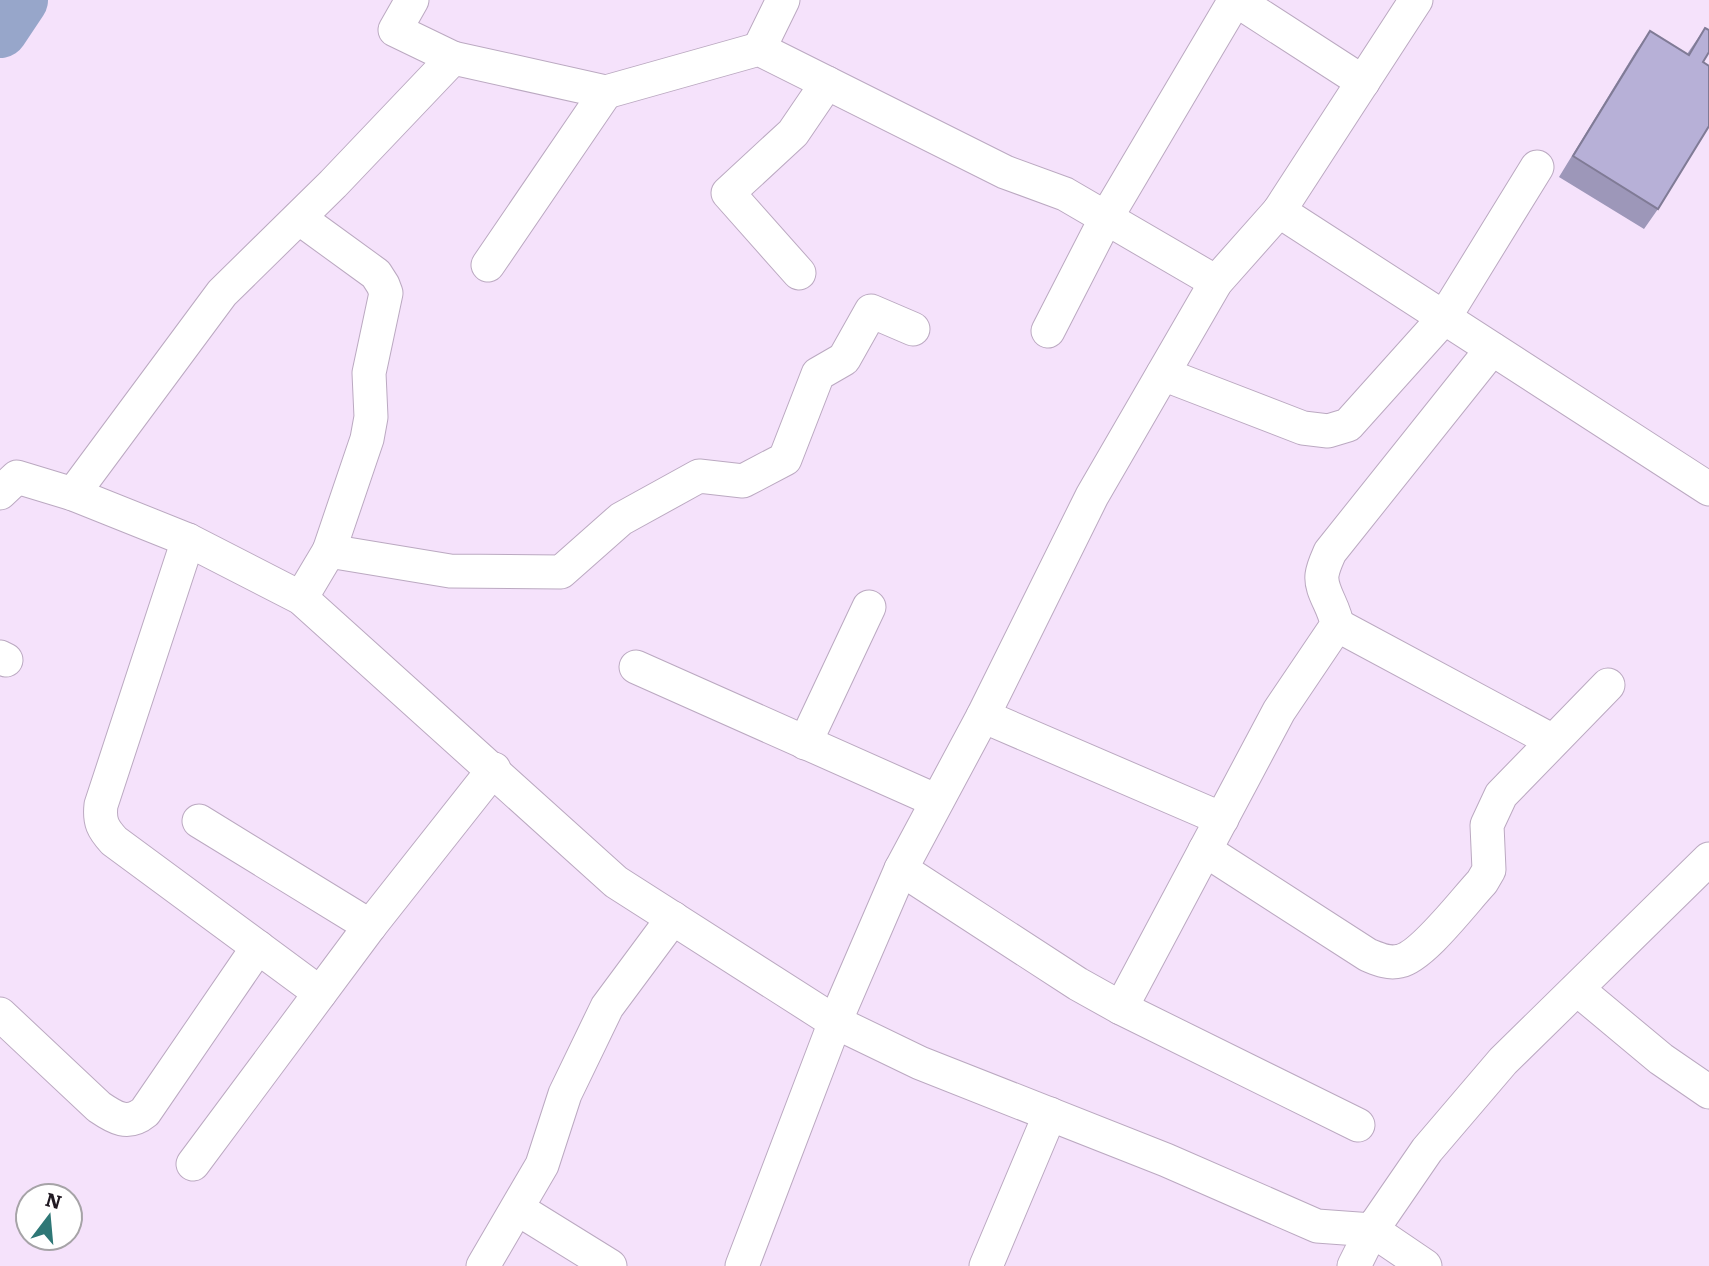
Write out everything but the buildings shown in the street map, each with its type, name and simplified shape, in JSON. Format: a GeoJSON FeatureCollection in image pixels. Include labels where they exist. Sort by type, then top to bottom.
{"type":"FeatureCollection","features":[{"type":"Feature","properties":{"kind":"street"},"geometry":{"type":"LineString","coordinates":[[412,0],[395,30],[453,58],[606,92],[759,49],[1005,172],[1065,194],[1216,282]]}},
{"type":"Feature","properties":{"kind":"street"},"geometry":{"type":"LineString","coordinates":[[759,49],[783,0]]}},
{"type":"Feature","properties":{"kind":"street"},"geometry":{"type":"LineString","coordinates":[[1048,331],[1105,218],[1236,0],[1363,82]]}},
{"type":"Feature","properties":{"kind":"street"},"geometry":{"type":"LineString","coordinates":[[742,1266],[835,1022],[901,869],[983,716],[1092,496],[1216,282],[1279,211],[1416,0]]}},
{"type":"Feature","properties":{"kind":"street"},"geometry":{"type":"LineString","coordinates":[[73,494],[222,293],[299,218],[453,58]]}},
{"type":"Feature","properties":{"kind":"street"},"geometry":{"type":"LineString","coordinates":[[799,273],[728,193],[793,133],[827,83]]}},
{"type":"Feature","properties":{"kind":"street"},"geometry":{"type":"LineString","coordinates":[[488,265],[606,92]]}},
{"type":"Feature","properties":{"kind":"street"},"geometry":{"type":"LineString","coordinates":[[1163,374],[1303,428],[1328,431],[1348,425],[1444,318],[1536,167]]}},
{"type":"Feature","properties":{"kind":"street"},"geometry":{"type":"LineString","coordinates":[[1279,211],[1709,489]]}},
{"type":"Feature","properties":{"kind":"street"},"geometry":{"type":"LineString","coordinates":[[299,218],[376,274],[386,293],[369,373],[371,417],[367,439],[329,551],[301,598]]}},
{"type":"Feature","properties":{"kind":"street"},"geometry":{"type":"LineString","coordinates":[[329,551],[450,571],[561,572],[621,519],[699,476],[743,481],[785,459],[818,374],[844,359],[871,310],[914,329]]}},
{"type":"Feature","properties":{"kind":"street"},"geometry":{"type":"LineString","coordinates":[[1121,1008],[1279,711],[1336,625],[1336,613],[1321,578],[1330,552],[1492,349]]}},
{"type":"Feature","properties":{"kind":"street"},"geometry":{"type":"LineString","coordinates":[[0,493],[17,477],[73,494],[188,540],[301,598],[494,769],[616,882],[835,1022],[920,1063],[1166,1160],[1317,1226],[1372,1230],[1424,1266]]}},
{"type":"Feature","properties":{"kind":"street"},"geometry":{"type":"LineString","coordinates":[[188,540],[106,792],[100,817],[103,828],[114,841],[320,993]]}},
{"type":"Feature","properties":{"kind":"street"},"geometry":{"type":"LineString","coordinates":[[805,743],[869,607]]}},
{"type":"Feature","properties":{"kind":"street"},"geometry":{"type":"LineString","coordinates":[[1336,625],[1553,741]]}},
{"type":"Feature","properties":{"kind":"street"},"geometry":{"type":"LineString","coordinates":[[636,667],[937,801]]}},
{"type":"Feature","properties":{"kind":"street"},"geometry":{"type":"LineString","coordinates":[[1205,850],[1368,955],[1384,962],[1400,961],[1417,953],[1482,882],[1489,870],[1487,825],[1501,795],[1608,685]]}},
{"type":"Feature","properties":{"kind":"street"},"geometry":{"type":"LineString","coordinates":[[983,716],[1222,818]]}},
{"type":"Feature","properties":{"kind":"street"},"geometry":{"type":"LineString","coordinates":[[193,1164],[370,926],[494,769]]}},
{"type":"Feature","properties":{"kind":"street"},"geometry":{"type":"LineString","coordinates":[[199,821],[370,926]]}},
{"type":"Feature","properties":{"kind":"street"},"geometry":{"type":"LineString","coordinates":[[1354,1266],[1372,1230],[1427,1150],[1494,1071],[1709,859]]}},
{"type":"Feature","properties":{"kind":"street"},"geometry":{"type":"LineString","coordinates":[[901,869],[1079,984],[1121,1008],[1357,1125]]}},
{"type":"Feature","properties":{"kind":"street"},"geometry":{"type":"LineString","coordinates":[[483,1266],[542,1165],[565,1094],[607,1007],[673,918]]}},
{"type":"Feature","properties":{"kind":"street"},"geometry":{"type":"LineString","coordinates":[[0,1014],[99,1107],[113,1117],[126,1121],[136,1119],[145,1112],[258,947]]}},
{"type":"Feature","properties":{"kind":"street"},"geometry":{"type":"LineString","coordinates":[[1577,989],[1661,1059],[1709,1093]]}},
{"type":"Feature","properties":{"kind":"street"},"geometry":{"type":"LineString","coordinates":[[986,1266],[1050,1114]]}},
{"type":"Feature","properties":{"kind":"street"},"geometry":{"type":"LineString","coordinates":[[518,1209],[610,1266]]}},
{"type":"Feature","properties":{"kind":"waterway"},"geometry":{"type":"LineString","coordinates":[[0,30],[20,0]]}}]}
